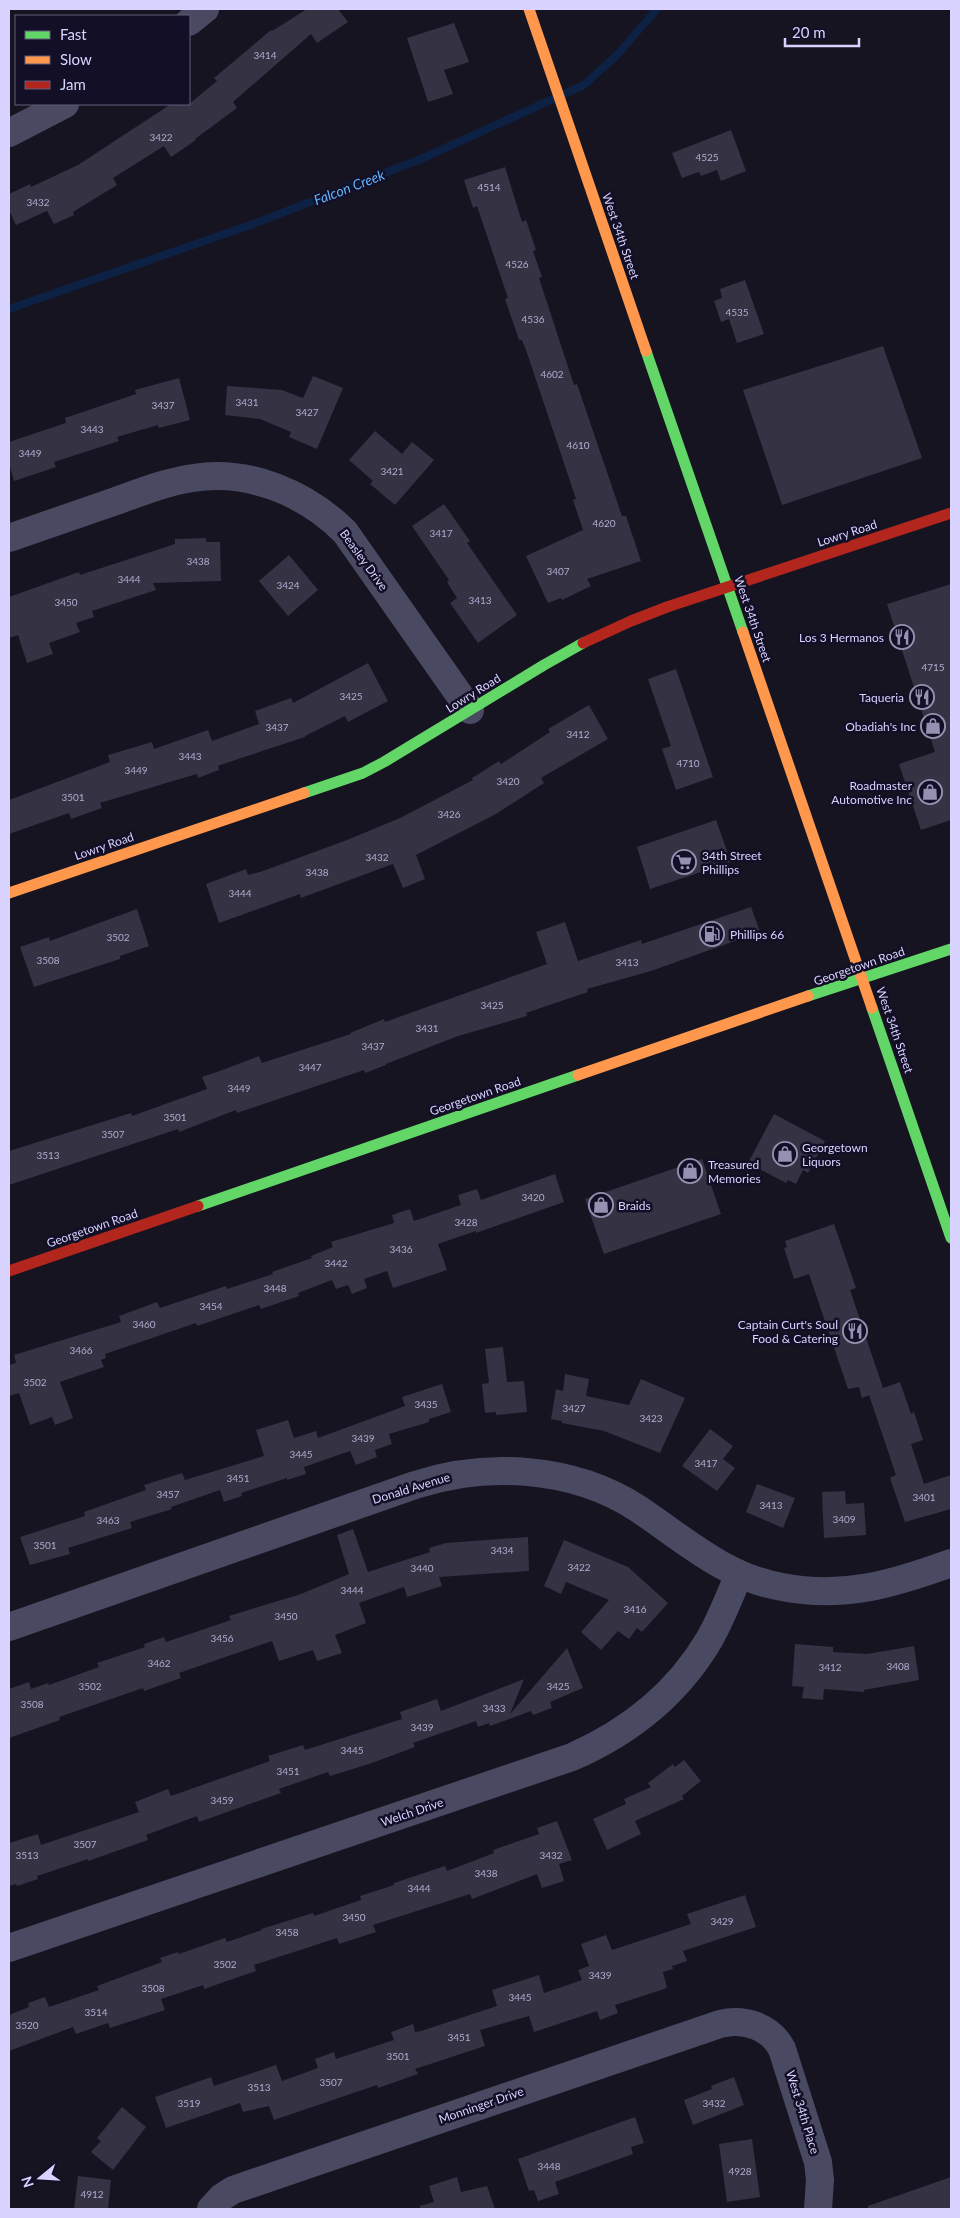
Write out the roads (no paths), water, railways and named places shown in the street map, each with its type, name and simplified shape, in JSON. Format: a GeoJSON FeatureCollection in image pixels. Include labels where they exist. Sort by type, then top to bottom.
{"type":"FeatureCollection","features":[{"type":"Feature","properties":{"kind":"street"},"geometry":{"type":"LineString","coordinates":[[190,21],[205,9]]}},
{"type":"Feature","properties":{"kind":"street","name":"West 34th Street"},"geometry":{"type":"LineString","coordinates":[[529,9],[951,1238]]}},
{"type":"Feature","properties":{"kind":"street"},"geometry":{"type":"LineString","coordinates":[[9,133],[63,105]]}},
{"type":"Feature","properties":{"kind":"street","name":"Beasley Drive"},"geometry":{"type":"LineString","coordinates":[[9,538],[159,486],[195,478],[229,477],[254,480],[275,487],[318,508],[345,532],[470,710]]}},
{"type":"Feature","properties":{"kind":"street","name":"Lowry Road"},"geometry":{"type":"LineString","coordinates":[[9,893],[363,773],[400,755],[546,664],[605,633],[656,610],[728,588],[951,513]]}},
{"type":"Feature","properties":{"kind":"street","name":"Georgetown Road"},"geometry":{"type":"LineString","coordinates":[[9,1271],[523,1095],[623,1058],[678,1042],[951,949]]}},
{"type":"Feature","properties":{"kind":"street","name":"Donald Avenue"},"geometry":{"type":"LineString","coordinates":[[9,1627],[420,1483],[448,1476],[482,1471],[540,1473],[602,1491],[635,1507],[695,1550],[739,1574],[782,1587],[828,1592],[885,1586],[951,1564]]}},
{"type":"Feature","properties":{"kind":"street","name":"Welch Drive"},"geometry":{"type":"LineString","coordinates":[[9,1948],[562,1760],[592,1748],[626,1728],[651,1710],[683,1677],[710,1639],[739,1574]]}},
{"type":"Feature","properties":{"kind":"street","name":"Monninger Drive"},"geometry":{"type":"LineString","coordinates":[[211,2209],[222,2197],[233,2190],[720,2024],[740,2021],[759,2026]]}},
{"type":"Feature","properties":{"kind":"street","name":"West 34th Place"},"geometry":{"type":"LineString","coordinates":[[759,2026],[779,2043],[788,2064],[818,2162],[820,2180],[818,2209]]}},
{"type":"Feature","properties":{"kind":"waterway","name":"Falcon Creek"},"geometry":{"type":"LineString","coordinates":[[9,309],[256,223],[421,159],[584,85],[618,54],[657,9]]}},
{"type":"Feature","properties":{"kind":"place","name":"Los 3 Hermanos"},"geometry":{"type":"Point","coordinates":[902,637]}},
{"type":"Feature","properties":{"kind":"place","name":"Taqueria"},"geometry":{"type":"Point","coordinates":[922,697]}},
{"type":"Feature","properties":{"kind":"place","name":"Obadiah's Inc"},"geometry":{"type":"Point","coordinates":[933,726]}},
{"type":"Feature","properties":{"kind":"place","name":"Roadmaster Automotive Inc"},"geometry":{"type":"Point","coordinates":[930,792]}},
{"type":"Feature","properties":{"kind":"place","name":"34th Street Phillips"},"geometry":{"type":"Point","coordinates":[684,862]}},
{"type":"Feature","properties":{"kind":"place","name":"Phillips 66"},"geometry":{"type":"Point","coordinates":[712,934]}},
{"type":"Feature","properties":{"kind":"place","name":"Georgetown Liquors"},"geometry":{"type":"Point","coordinates":[785,1154]}},
{"type":"Feature","properties":{"kind":"place","name":"Treasured Memories"},"geometry":{"type":"Point","coordinates":[690,1171]}},
{"type":"Feature","properties":{"kind":"place","name":"Braids"},"geometry":{"type":"Point","coordinates":[601,1205]}},
{"type":"Feature","properties":{"kind":"place","name":"Captain Curt's Soul Food & Catering"},"geometry":{"type":"Point","coordinates":[855,1331]}}]}
